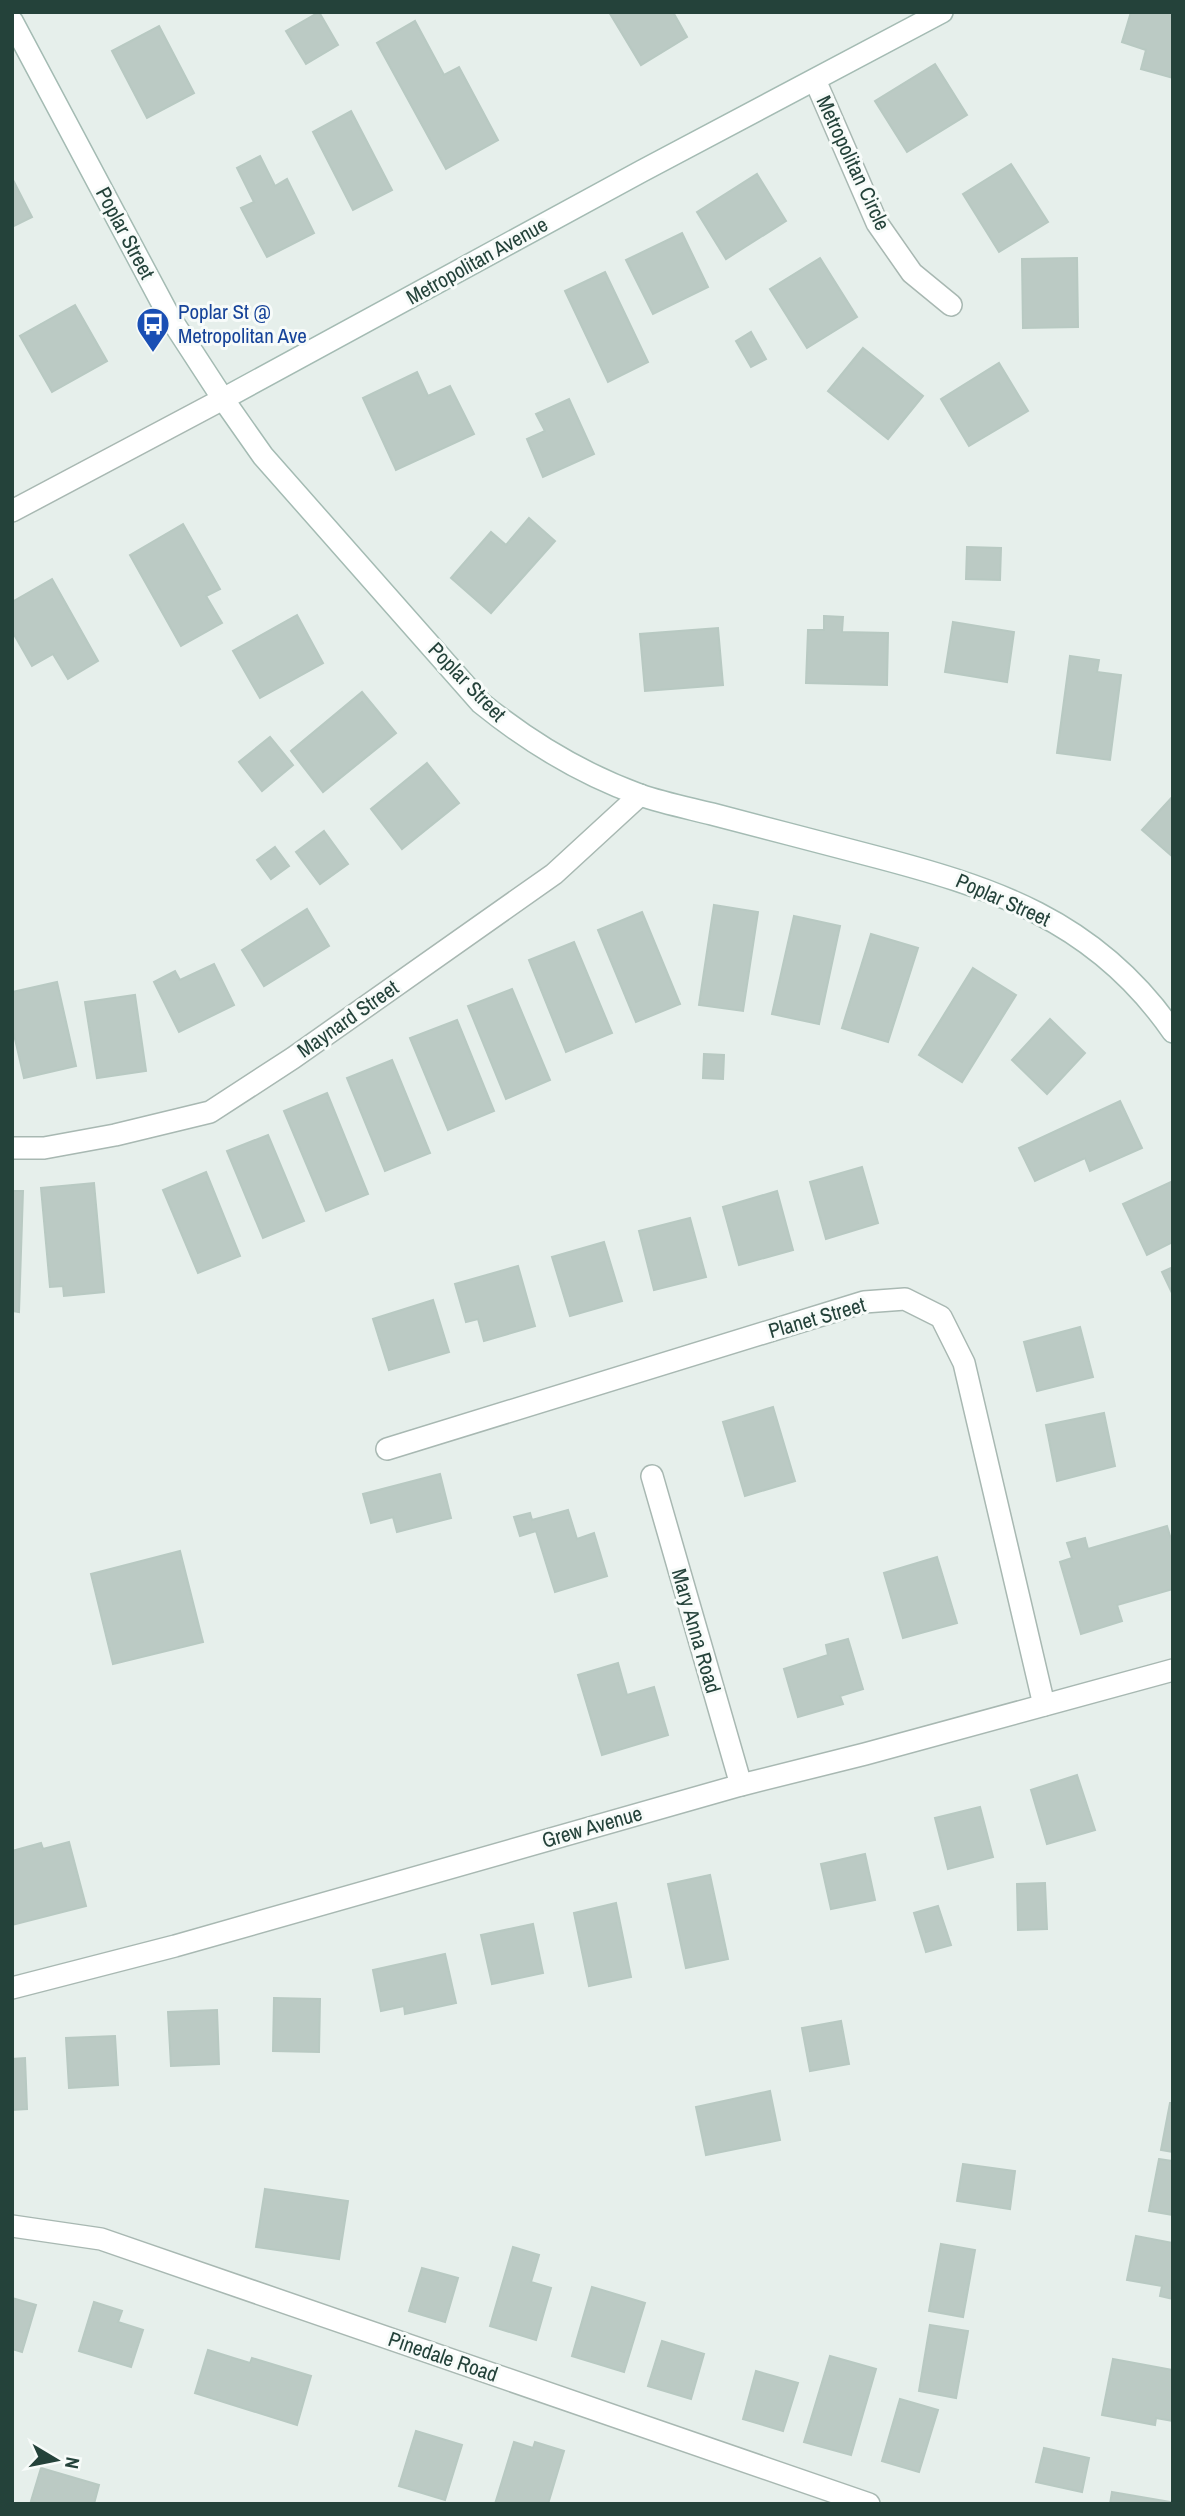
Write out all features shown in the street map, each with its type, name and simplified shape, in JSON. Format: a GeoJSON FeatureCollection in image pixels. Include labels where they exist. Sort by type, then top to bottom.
{"type":"FeatureCollection","features":[{"type":"Feature","properties":{"kind":"street","name":"Metropolitan Avenue"},"geometry":{"type":"LineString","coordinates":[[12,510],[942,12]]}},
{"type":"Feature","properties":{"kind":"street","name":"Poplar Street"},"geometry":{"type":"LineString","coordinates":[[12,21],[169,316],[223,399],[263,456],[481,703],[519,734],[558,758],[640,795],[949,876],[1009,898],[1071,931],[1123,973],[1173,1032]]}},
{"type":"Feature","properties":{"kind":"street","name":"Metropolitan Circle"},"geometry":{"type":"LineString","coordinates":[[815,80],[877,223],[912,273],[951,305]]}},
{"type":"Feature","properties":{"kind":"street","name":"Maynard Street"},"geometry":{"type":"LineString","coordinates":[[12,1148],[44,1148],[116,1135],[210,1112],[293,1058],[554,874],[640,795]]}},
{"type":"Feature","properties":{"kind":"street","name":"Planet Street"},"geometry":{"type":"LineString","coordinates":[[387,1449],[864,1302],[905,1298],[942,1317],[964,1363],[1044,1705]]}},
{"type":"Feature","properties":{"kind":"street","name":"Mary Anna Road"},"geometry":{"type":"LineString","coordinates":[[652,1476],[741,1785]]}},
{"type":"Feature","properties":{"kind":"street","name":"Grew Avenue"},"geometry":{"type":"LineString","coordinates":[[12,1989],[175,1946],[741,1785],[1173,1670]]}},
{"type":"Feature","properties":{"kind":"street","name":"Pinedale Road"},"geometry":{"type":"LineString","coordinates":[[12,2226],[101,2239],[869,2504]]}},
{"type":"Feature","properties":{"kind":"building"},"geometry":{"type":"Polygon","coordinates":[[[319,12],[338,45],[306,64],[286,31],[319,12]]]}},
{"type":"Feature","properties":{"kind":"building"},"geometry":{"type":"Polygon","coordinates":[[[609,12],[673,12],[687,37],[641,65],[609,12]]]}},
{"type":"Feature","properties":{"kind":"building"},"geometry":{"type":"Polygon","coordinates":[[[1131,12],[1173,12],[1173,78],[1141,69],[1146,50],[1122,42],[1131,12]]]}},
{"type":"Feature","properties":{"kind":"building"},"geometry":{"type":"Polygon","coordinates":[[[415,21],[444,75],[459,67],[498,140],[446,169],[377,43],[415,21]]]}},
{"type":"Feature","properties":{"kind":"building"},"geometry":{"type":"Polygon","coordinates":[[[159,26],[194,93],[147,118],[112,51],[159,26]]]}},
{"type":"Feature","properties":{"kind":"building"},"geometry":{"type":"Polygon","coordinates":[[[935,64],[967,115],[907,152],[875,101],[935,64]]]}},
{"type":"Feature","properties":{"kind":"building"},"geometry":{"type":"Polygon","coordinates":[[[351,111],[392,190],[353,210],[313,132],[351,111]]]}},
{"type":"Feature","properties":{"kind":"building"},"geometry":{"type":"Polygon","coordinates":[[[260,156],[275,186],[287,179],[314,233],[267,257],[241,208],[254,202],[237,168],[260,156]]]}},
{"type":"Feature","properties":{"kind":"building"},"geometry":{"type":"Polygon","coordinates":[[[1011,164],[1048,222],[999,252],[963,194],[1011,164]]]}},
{"type":"Feature","properties":{"kind":"building"},"geometry":{"type":"Polygon","coordinates":[[[757,174],[786,221],[726,259],[697,212],[757,174]]]}},
{"type":"Feature","properties":{"kind":"building"},"geometry":{"type":"Polygon","coordinates":[[[12,178],[32,217],[12,227],[12,178]]]}},
{"type":"Feature","properties":{"kind":"building"},"geometry":{"type":"Polygon","coordinates":[[[682,233],[708,287],[653,314],[626,260],[682,233]]]}},
{"type":"Feature","properties":{"kind":"building"},"geometry":{"type":"Polygon","coordinates":[[[820,258],[857,317],[807,348],[770,289],[820,258]]]}},
{"type":"Feature","properties":{"kind":"building"},"geometry":{"type":"Polygon","coordinates":[[[1077,258],[1078,327],[1023,328],[1022,259],[1077,258]]]}},
{"type":"Feature","properties":{"kind":"building"},"geometry":{"type":"Polygon","coordinates":[[[605,272],[648,362],[608,382],[565,291],[605,272]]]}},
{"type":"Feature","properties":{"kind":"building"},"geometry":{"type":"Polygon","coordinates":[[[75,305],[107,361],[52,392],[20,336],[75,305]]]}},
{"type":"Feature","properties":{"kind":"building"},"geometry":{"type":"Polygon","coordinates":[[[751,332],[766,359],[751,367],[736,341],[751,332]]]}},
{"type":"Feature","properties":{"kind":"building"},"geometry":{"type":"Polygon","coordinates":[[[863,348],[923,396],[888,439],[828,391],[863,348]]]}},
{"type":"Feature","properties":{"kind":"building"},"geometry":{"type":"Polygon","coordinates":[[[999,363],[1028,411],[969,446],[941,399],[999,363]]]}},
{"type":"Feature","properties":{"kind":"building"},"geometry":{"type":"Polygon","coordinates":[[[417,372],[428,396],[450,386],[474,434],[396,470],[363,398],[417,372]]]}},
{"type":"Feature","properties":{"kind":"building"},"geometry":{"type":"Polygon","coordinates":[[[569,399],[594,454],[543,477],[527,439],[545,431],[536,414],[569,399]]]}},
{"type":"Feature","properties":{"kind":"building"},"geometry":{"type":"Polygon","coordinates":[[[529,518],[555,541],[491,613],[451,578],[491,532],[506,545],[529,518]]]}},
{"type":"Feature","properties":{"kind":"building"},"geometry":{"type":"Polygon","coordinates":[[[183,524],[220,589],[206,596],[222,623],[181,646],[130,555],[183,524]]]}},
{"type":"Feature","properties":{"kind":"building"},"geometry":{"type":"Polygon","coordinates":[[[967,547],[1001,548],[1000,580],[966,579],[967,547]]]}},
{"type":"Feature","properties":{"kind":"building"},"geometry":{"type":"Polygon","coordinates":[[[52,579],[98,661],[68,679],[53,654],[32,666],[12,631],[12,602],[52,579]]]}},
{"type":"Feature","properties":{"kind":"building"},"geometry":{"type":"Polygon","coordinates":[[[297,615],[323,663],[260,698],[233,651],[297,615]]]}},
{"type":"Feature","properties":{"kind":"building"},"geometry":{"type":"Polygon","coordinates":[[[824,616],[843,617],[842,632],[888,633],[887,685],[806,683],[808,630],[824,630],[824,616]]]}},
{"type":"Feature","properties":{"kind":"building"},"geometry":{"type":"Polygon","coordinates":[[[953,622],[1014,632],[1007,682],[945,672],[953,622]]]}},
{"type":"Feature","properties":{"kind":"building"},"geometry":{"type":"Polygon","coordinates":[[[718,628],[723,685],[645,691],[640,634],[718,628]]]}},
{"type":"Feature","properties":{"kind":"building"},"geometry":{"type":"Polygon","coordinates":[[[1070,656],[1099,660],[1097,672],[1121,675],[1110,760],[1057,753],[1070,656]]]}},
{"type":"Feature","properties":{"kind":"building"},"geometry":{"type":"Polygon","coordinates":[[[362,692],[396,733],[323,792],[291,751],[362,692]]]}},
{"type":"Feature","properties":{"kind":"building"},"geometry":{"type":"Polygon","coordinates":[[[270,737],[293,765],[262,791],[239,762],[270,737]]]}},
{"type":"Feature","properties":{"kind":"building"},"geometry":{"type":"Polygon","coordinates":[[[427,763],[459,803],[402,849],[371,809],[427,763]]]}},
{"type":"Feature","properties":{"kind":"building"},"geometry":{"type":"Polygon","coordinates":[[[1173,796],[1173,857],[1142,830],[1173,796]]]}},
{"type":"Feature","properties":{"kind":"building"},"geometry":{"type":"Polygon","coordinates":[[[324,831],[348,864],[320,884],[296,852],[324,831]]]}},
{"type":"Feature","properties":{"kind":"building"},"geometry":{"type":"Polygon","coordinates":[[[275,847],[289,866],[271,879],[257,860],[275,847]]]}},
{"type":"Feature","properties":{"kind":"building"},"geometry":{"type":"Polygon","coordinates":[[[714,905],[758,912],[743,1011],[699,1005],[714,905]]]}},
{"type":"Feature","properties":{"kind":"building"},"geometry":{"type":"Polygon","coordinates":[[[307,909],[329,946],[264,986],[242,950],[307,909]]]}},
{"type":"Feature","properties":{"kind":"building"},"geometry":{"type":"Polygon","coordinates":[[[642,912],[680,1004],[636,1022],[598,930],[642,912]]]}},
{"type":"Feature","properties":{"kind":"building"},"geometry":{"type":"Polygon","coordinates":[[[794,916],[840,926],[819,1024],[772,1014],[794,916]]]}},
{"type":"Feature","properties":{"kind":"building"},"geometry":{"type":"Polygon","coordinates":[[[871,934],[918,948],[888,1042],[842,1028],[871,934]]]}},
{"type":"Feature","properties":{"kind":"building"},"geometry":{"type":"Polygon","coordinates":[[[574,942],[612,1033],[566,1052],[529,960],[574,942]]]}},
{"type":"Feature","properties":{"kind":"building"},"geometry":{"type":"Polygon","coordinates":[[[214,964],[234,1005],[179,1032],[154,982],[175,971],[180,980],[214,964]]]}},
{"type":"Feature","properties":{"kind":"building"},"geometry":{"type":"Polygon","coordinates":[[[973,968],[1016,995],[962,1082],[919,1055],[973,968]]]}},
{"type":"Feature","properties":{"kind":"building"},"geometry":{"type":"Polygon","coordinates":[[[57,982],[76,1066],[24,1078],[12,1026],[12,992],[57,982]]]}},
{"type":"Feature","properties":{"kind":"building"},"geometry":{"type":"Polygon","coordinates":[[[512,989],[550,1080],[506,1099],[468,1006],[512,989]]]}},
{"type":"Feature","properties":{"kind":"building"},"geometry":{"type":"Polygon","coordinates":[[[135,995],[146,1071],[97,1078],[85,1002],[135,995]]]}},
{"type":"Feature","properties":{"kind":"building"},"geometry":{"type":"Polygon","coordinates":[[[1050,1019],[1085,1053],[1047,1094],[1012,1060],[1050,1019]]]}},
{"type":"Feature","properties":{"kind":"building"},"geometry":{"type":"Polygon","coordinates":[[[457,1020],[494,1111],[448,1130],[410,1038],[457,1020]]]}},
{"type":"Feature","properties":{"kind":"building"},"geometry":{"type":"Polygon","coordinates":[[[704,1054],[724,1055],[723,1079],[703,1078],[704,1054]]]}},
{"type":"Feature","properties":{"kind":"building"},"geometry":{"type":"Polygon","coordinates":[[[392,1060],[430,1153],[385,1171],[347,1078],[392,1060]]]}},
{"type":"Feature","properties":{"kind":"building"},"geometry":{"type":"Polygon","coordinates":[[[327,1093],[368,1194],[326,1211],[284,1111],[327,1093]]]}},
{"type":"Feature","properties":{"kind":"building"},"geometry":{"type":"Polygon","coordinates":[[[1120,1101],[1142,1148],[1090,1171],[1085,1158],[1035,1181],[1019,1148],[1120,1101]]]}},
{"type":"Feature","properties":{"kind":"building"},"geometry":{"type":"Polygon","coordinates":[[[268,1135],[304,1221],[263,1238],[227,1151],[268,1135]]]}},
{"type":"Feature","properties":{"kind":"building"},"geometry":{"type":"Polygon","coordinates":[[[862,1167],[878,1223],[826,1239],[810,1182],[862,1167]]]}},
{"type":"Feature","properties":{"kind":"building"},"geometry":{"type":"Polygon","coordinates":[[[206,1172],[240,1256],[198,1273],[163,1190],[206,1172]]]}},
{"type":"Feature","properties":{"kind":"building"},"geometry":{"type":"Polygon","coordinates":[[[1173,1181],[1173,1242],[1147,1255],[1123,1204],[1173,1181]]]}},
{"type":"Feature","properties":{"kind":"building"},"geometry":{"type":"Polygon","coordinates":[[[94,1183],[104,1292],[64,1296],[63,1286],[50,1287],[41,1188],[94,1183]]]}},
{"type":"Feature","properties":{"kind":"building"},"geometry":{"type":"Polygon","coordinates":[[[12,1191],[23,1191],[19,1312],[12,1311],[12,1191]]]}},
{"type":"Feature","properties":{"kind":"building"},"geometry":{"type":"Polygon","coordinates":[[[777,1191],[793,1250],[739,1265],[723,1207],[777,1191]]]}},
{"type":"Feature","properties":{"kind":"building"},"geometry":{"type":"Polygon","coordinates":[[[690,1218],[706,1277],[654,1290],[639,1231],[690,1218]]]}},
{"type":"Feature","properties":{"kind":"building"},"geometry":{"type":"Polygon","coordinates":[[[604,1242],[622,1301],[570,1316],[552,1257],[604,1242]]]}},
{"type":"Feature","properties":{"kind":"building"},"geometry":{"type":"Polygon","coordinates":[[[518,1266],[535,1326],[484,1341],[478,1319],[466,1322],[455,1284],[518,1266]]]}},
{"type":"Feature","properties":{"kind":"building"},"geometry":{"type":"Polygon","coordinates":[[[1173,1267],[1173,1295],[1162,1272],[1173,1267]]]}},
{"type":"Feature","properties":{"kind":"building"},"geometry":{"type":"Polygon","coordinates":[[[433,1300],[449,1352],[389,1370],[373,1319],[433,1300]]]}},
{"type":"Feature","properties":{"kind":"building"},"geometry":{"type":"Polygon","coordinates":[[[1080,1327],[1093,1377],[1037,1391],[1024,1342],[1080,1327]]]}},
{"type":"Feature","properties":{"kind":"building"},"geometry":{"type":"Polygon","coordinates":[[[773,1407],[795,1481],[745,1496],[723,1422],[773,1407]]]}},
{"type":"Feature","properties":{"kind":"building"},"geometry":{"type":"Polygon","coordinates":[[[1104,1413],[1115,1466],[1057,1481],[1046,1425],[1104,1413]]]}},
{"type":"Feature","properties":{"kind":"building"},"geometry":{"type":"Polygon","coordinates":[[[440,1474],[451,1518],[397,1532],[393,1517],[371,1523],[363,1494],[440,1474]]]}},
{"type":"Feature","properties":{"kind":"building"},"geometry":{"type":"Polygon","coordinates":[[[568,1510],[577,1539],[594,1533],[607,1576],[555,1592],[536,1531],[520,1536],[514,1517],[530,1513],[532,1520],[568,1510]]]}},
{"type":"Feature","properties":{"kind":"building"},"geometry":{"type":"Polygon","coordinates":[[[1167,1526],[1173,1546],[1173,1589],[1117,1605],[1122,1621],[1081,1634],[1060,1562],[1072,1558],[1067,1543],[1085,1538],[1088,1549],[1167,1526]]]}},
{"type":"Feature","properties":{"kind":"building"},"geometry":{"type":"Polygon","coordinates":[[[180,1551],[203,1642],[113,1664],[91,1574],[180,1551]]]}},
{"type":"Feature","properties":{"kind":"building"},"geometry":{"type":"Polygon","coordinates":[[[937,1557],[957,1623],[903,1638],[884,1573],[937,1557]]]}},
{"type":"Feature","properties":{"kind":"building"},"geometry":{"type":"Polygon","coordinates":[[[848,1639],[863,1689],[840,1696],[843,1704],[798,1717],[784,1669],[828,1655],[826,1645],[848,1639]]]}},
{"type":"Feature","properties":{"kind":"building"},"geometry":{"type":"Polygon","coordinates":[[[618,1663],[627,1695],[654,1687],[668,1735],[602,1755],[578,1675],[618,1663]]]}},
{"type":"Feature","properties":{"kind":"building"},"geometry":{"type":"Polygon","coordinates":[[[1077,1775],[1095,1830],[1047,1844],[1031,1790],[1077,1775]]]}},
{"type":"Feature","properties":{"kind":"building"},"geometry":{"type":"Polygon","coordinates":[[[980,1807],[993,1857],[948,1869],[935,1818],[980,1807]]]}},
{"type":"Feature","properties":{"kind":"building"},"geometry":{"type":"Polygon","coordinates":[[[69,1842],[86,1906],[12,1925],[12,1851],[41,1843],[43,1849],[69,1842]]]}},
{"type":"Feature","properties":{"kind":"building"},"geometry":{"type":"Polygon","coordinates":[[[865,1854],[875,1900],[831,1909],[821,1864],[865,1854]]]}},
{"type":"Feature","properties":{"kind":"building"},"geometry":{"type":"Polygon","coordinates":[[[710,1875],[728,1959],[686,1968],[668,1884],[710,1875]]]}},
{"type":"Feature","properties":{"kind":"building"},"geometry":{"type":"Polygon","coordinates":[[[1045,1883],[1047,1929],[1018,1930],[1017,1884],[1045,1883]]]}},
{"type":"Feature","properties":{"kind":"building"},"geometry":{"type":"Polygon","coordinates":[[[616,1903],[631,1977],[589,1986],[574,1913],[616,1903]]]}},
{"type":"Feature","properties":{"kind":"building"},"geometry":{"type":"Polygon","coordinates":[[[938,1906],[951,1945],[926,1952],[914,1913],[938,1906]]]}},
{"type":"Feature","properties":{"kind":"building"},"geometry":{"type":"Polygon","coordinates":[[[533,1924],[543,1973],[492,1984],[481,1935],[533,1924]]]}},
{"type":"Feature","properties":{"kind":"building"},"geometry":{"type":"Polygon","coordinates":[[[445,1954],[456,2003],[405,2014],[404,2006],[381,2011],[373,1970],[445,1954]]]}},
{"type":"Feature","properties":{"kind":"building"},"geometry":{"type":"Polygon","coordinates":[[[274,1998],[320,1999],[319,2052],[273,2051],[274,1998]]]}},
{"type":"Feature","properties":{"kind":"building"},"geometry":{"type":"Polygon","coordinates":[[[217,2010],[219,2064],[171,2066],[168,2012],[217,2010]]]}},
{"type":"Feature","properties":{"kind":"building"},"geometry":{"type":"Polygon","coordinates":[[[841,2021],[849,2064],[810,2071],[802,2028],[841,2021]]]}},
{"type":"Feature","properties":{"kind":"building"},"geometry":{"type":"Polygon","coordinates":[[[115,2036],[118,2085],[69,2088],[66,2038],[115,2036]]]}},
{"type":"Feature","properties":{"kind":"building"},"geometry":{"type":"Polygon","coordinates":[[[25,2058],[27,2109],[12,2110],[12,2059],[25,2058]]]}},
{"type":"Feature","properties":{"kind":"building"},"geometry":{"type":"Polygon","coordinates":[[[770,2091],[780,2140],[706,2155],[696,2107],[770,2091]]]}},
{"type":"Feature","properties":{"kind":"building"},"geometry":{"type":"Polygon","coordinates":[[[1170,2103],[1173,2103],[1173,2152],[1161,2150],[1170,2103]]]}},
{"type":"Feature","properties":{"kind":"building"},"geometry":{"type":"Polygon","coordinates":[[[1159,2159],[1173,2161],[1173,2215],[1149,2211],[1159,2159]]]}},
{"type":"Feature","properties":{"kind":"building"},"geometry":{"type":"Polygon","coordinates":[[[963,2164],[1015,2171],[1010,2209],[957,2201],[963,2164]]]}},
{"type":"Feature","properties":{"kind":"building"},"geometry":{"type":"Polygon","coordinates":[[[265,2189],[348,2201],[339,2259],[256,2247],[265,2189]]]}},
{"type":"Feature","properties":{"kind":"building"},"geometry":{"type":"Polygon","coordinates":[[[1136,2236],[1173,2243],[1173,2299],[1160,2296],[1162,2286],[1127,2280],[1136,2236]]]}},
{"type":"Feature","properties":{"kind":"building"},"geometry":{"type":"Polygon","coordinates":[[[941,2244],[975,2250],[963,2317],[929,2311],[941,2244]]]}},
{"type":"Feature","properties":{"kind":"building"},"geometry":{"type":"Polygon","coordinates":[[[513,2247],[539,2255],[531,2282],[551,2288],[536,2340],[490,2326],[513,2247]]]}},
{"type":"Feature","properties":{"kind":"building"},"geometry":{"type":"Polygon","coordinates":[[[422,2268],[458,2278],[445,2322],[409,2311],[422,2268]]]}},
{"type":"Feature","properties":{"kind":"building"},"geometry":{"type":"Polygon","coordinates":[[[592,2287],[645,2303],[624,2372],[572,2356],[592,2287]]]}},
{"type":"Feature","properties":{"kind":"building"},"geometry":{"type":"Polygon","coordinates":[[[12,2298],[36,2305],[22,2352],[12,2349],[12,2298]]]}},
{"type":"Feature","properties":{"kind":"building"},"geometry":{"type":"Polygon","coordinates":[[[94,2302],[122,2311],[118,2322],[143,2330],[131,2367],[79,2351],[94,2302]]]}},
{"type":"Feature","properties":{"kind":"building"},"geometry":{"type":"Polygon","coordinates":[[[930,2325],[968,2331],[956,2398],[919,2391],[930,2325]]]}},
{"type":"Feature","properties":{"kind":"building"},"geometry":{"type":"Polygon","coordinates":[[[662,2341],[704,2354],[691,2399],[648,2386],[662,2341]]]}},
{"type":"Feature","properties":{"kind":"building"},"geometry":{"type":"Polygon","coordinates":[[[208,2350],[250,2363],[252,2358],[311,2376],[297,2425],[195,2393],[208,2350]]]}},
{"type":"Feature","properties":{"kind":"building"},"geometry":{"type":"Polygon","coordinates":[[[830,2356],[876,2369],[851,2455],[804,2442],[830,2356]]]}},
{"type":"Feature","properties":{"kind":"building"},"geometry":{"type":"Polygon","coordinates":[[[1113,2359],[1173,2370],[1173,2421],[1156,2418],[1155,2425],[1102,2415],[1113,2359]]]}},
{"type":"Feature","properties":{"kind":"building"},"geometry":{"type":"Polygon","coordinates":[[[756,2371],[798,2383],[783,2431],[743,2419],[756,2371]]]}},
{"type":"Feature","properties":{"kind":"building"},"geometry":{"type":"Polygon","coordinates":[[[900,2399],[938,2410],[919,2472],[882,2461],[900,2399]]]}},
{"type":"Feature","properties":{"kind":"building"},"geometry":{"type":"Polygon","coordinates":[[[416,2431],[462,2445],[445,2500],[399,2486],[416,2431]]]}},
{"type":"Feature","properties":{"kind":"building"},"geometry":{"type":"Polygon","coordinates":[[[514,2442],[533,2448],[535,2442],[564,2451],[548,2504],[495,2504],[514,2442]]]}},
{"type":"Feature","properties":{"kind":"building"},"geometry":{"type":"Polygon","coordinates":[[[1044,2448],[1089,2458],[1082,2492],[1036,2482],[1044,2448]]]}},
{"type":"Feature","properties":{"kind":"building"},"geometry":{"type":"Polygon","coordinates":[[[41,2468],[99,2485],[94,2504],[40,2504],[31,2501],[41,2468]]]}},
{"type":"Feature","properties":{"kind":"building"},"geometry":{"type":"Polygon","coordinates":[[[1112,2492],[1171,2502],[1171,2504],[1110,2504],[1112,2492]]]}},
{"type":"Feature","properties":{"kind":"place","name":"Poplar St @ Metropolitan Ave"},"geometry":{"type":"Point","coordinates":[153,354]}}]}
